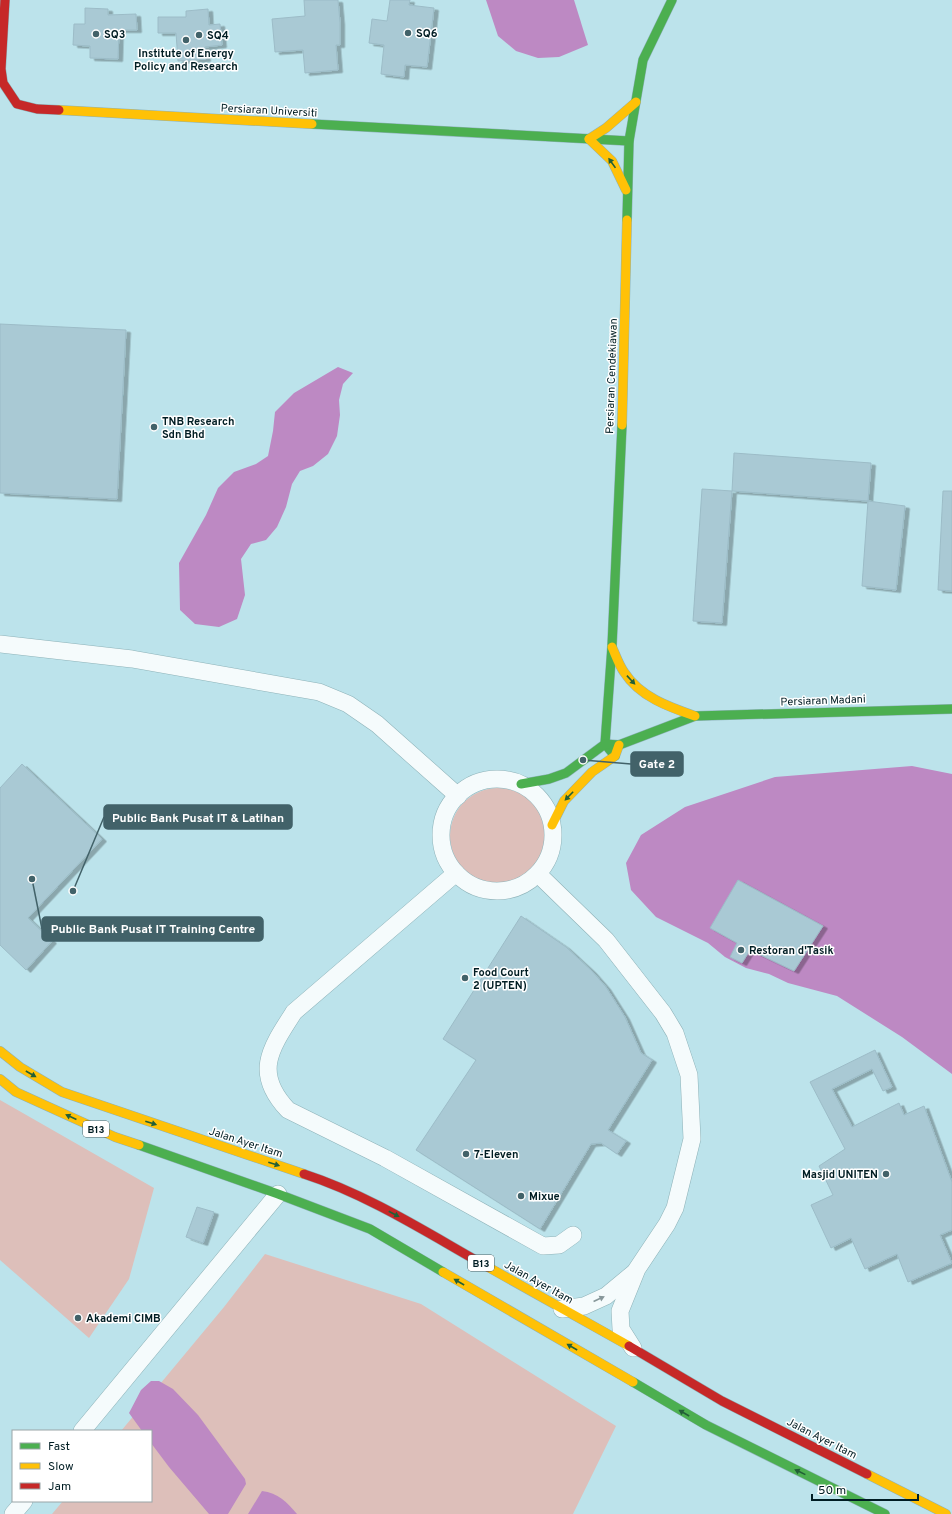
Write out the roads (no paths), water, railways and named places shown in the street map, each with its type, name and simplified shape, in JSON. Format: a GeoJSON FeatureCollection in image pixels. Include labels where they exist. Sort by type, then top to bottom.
{"type":"FeatureCollection","features":[{"type":"Feature","properties":{"kind":"street","name":"Persiaran Universiti"},"geometry":{"type":"LineString","coordinates":[[5,0],[1,69],[3,83],[16,104],[37,109],[629,140]]}},
{"type":"Feature","properties":{"kind":"street","name":"Persiaran Cendekiawan"},"geometry":{"type":"LineString","coordinates":[[605,744],[612,646],[624,390],[629,140],[643,60],[672,0]]}},
{"type":"Feature","properties":{"kind":"street"},"geometry":{"type":"LineString","coordinates":[[628,193],[612,161],[589,138],[606,128],[636,102]]}},
{"type":"Feature","properties":{"kind":"street"},"geometry":{"type":"LineString","coordinates":[[0,644],[132,659],[319,692],[348,704],[377,724],[458,796]]}},
{"type":"Feature","properties":{"kind":"street"},"geometry":{"type":"LineString","coordinates":[[612,646],[626,674],[642,691],[660,703],[695,716]]}},
{"type":"Feature","properties":{"kind":"street","name":"Persiaran Madani"},"geometry":{"type":"LineString","coordinates":[[695,716],[952,709]]}},
{"type":"Feature","properties":{"kind":"street"},"geometry":{"type":"LineString","coordinates":[[521,784],[538,797],[545,805],[552,825],[552,846],[547,861],[538,874],[521,886],[502,891],[481,889],[472,886],[450,866],[443,848],[442,830],[447,812],[458,796],[474,784],[484,781],[504,780],[521,784],[549,779],[566,773],[605,744],[619,744],[695,716]]}},
{"type":"Feature","properties":{"kind":"street"},"geometry":{"type":"LineString","coordinates":[[605,744],[615,756]]}},
{"type":"Feature","properties":{"kind":"street"},"geometry":{"type":"LineString","coordinates":[[552,825],[564,801],[592,772],[615,756],[619,744]]}},
{"type":"Feature","properties":{"kind":"street"},"geometry":{"type":"LineString","coordinates":[[456,873],[294,1012],[278,1037],[269,1057],[267,1070],[270,1083],[278,1099],[288,1110],[385,1158],[543,1246],[558,1245],[573,1235]]}},
{"type":"Feature","properties":{"kind":"street"},"geometry":{"type":"LineString","coordinates":[[538,874],[606,940],[663,1013],[675,1033],[689,1075],[692,1139],[675,1208],[637,1269],[620,1311],[621,1329],[634,1348]]}},
{"type":"Feature","properties":{"kind":"street","name":"Jalan Ayer Itam"},"geometry":{"type":"LineString","coordinates":[[0,1051],[20,1067],[62,1092],[122,1114],[329,1182],[392,1213],[634,1348],[722,1401],[946,1514]]}},
{"type":"Feature","properties":{"kind":"street","name":"B13"},"geometry":{"type":"LineString","coordinates":[[0,1079],[16,1092],[115,1137],[278,1194],[370,1229],[706,1425],[885,1514]]}},
{"type":"Feature","properties":{"kind":"street"},"geometry":{"type":"LineString","coordinates":[[83,1430],[278,1194]]}},
{"type":"Feature","properties":{"kind":"street"},"geometry":{"type":"LineString","coordinates":[[562,1309],[584,1306],[606,1296],[637,1269]]}},
{"type":"Feature","properties":{"kind":"street"},"geometry":{"type":"LineString","coordinates":[[13,1514],[23,1502]]}},
{"type":"Feature","properties":{"kind":"place","name":"SQ6"},"geometry":{"type":"Point","coordinates":[408,33]}},
{"type":"Feature","properties":{"kind":"place","name":"SQ3"},"geometry":{"type":"Point","coordinates":[96,34]}},
{"type":"Feature","properties":{"kind":"place","name":"SQ4"},"geometry":{"type":"Point","coordinates":[199,35]}},
{"type":"Feature","properties":{"kind":"place","name":"Institute of Energy Policy and Research"},"geometry":{"type":"Point","coordinates":[186,40]}},
{"type":"Feature","properties":{"kind":"place","name":"TNB Research Sdn Bhd"},"geometry":{"type":"Point","coordinates":[154,427]}},
{"type":"Feature","properties":{"kind":"place","name":"Gate 2"},"geometry":{"type":"Point","coordinates":[583,760]}},
{"type":"Feature","properties":{"kind":"place","name":"Public Bank Pusat IT Training Centre"},"geometry":{"type":"Point","coordinates":[32,879]}},
{"type":"Feature","properties":{"kind":"place","name":"Public Bank Pusat IT & Latihan"},"geometry":{"type":"Point","coordinates":[73,891]}},
{"type":"Feature","properties":{"kind":"place","name":"Restoran d'Tasik"},"geometry":{"type":"Point","coordinates":[741,950]}},
{"type":"Feature","properties":{"kind":"place","name":"Food Court 2 (UPTEN)"},"geometry":{"type":"Point","coordinates":[465,978]}},
{"type":"Feature","properties":{"kind":"place","name":"7-Eleven"},"geometry":{"type":"Point","coordinates":[466,1154]}},
{"type":"Feature","properties":{"kind":"place","name":"Masjid UNITEN"},"geometry":{"type":"Point","coordinates":[886,1174]}},
{"type":"Feature","properties":{"kind":"place","name":"Mixue"},"geometry":{"type":"Point","coordinates":[521,1196]}},
{"type":"Feature","properties":{"kind":"place","name":"Akademi CIMB"},"geometry":{"type":"Point","coordinates":[78,1318]}}]}
